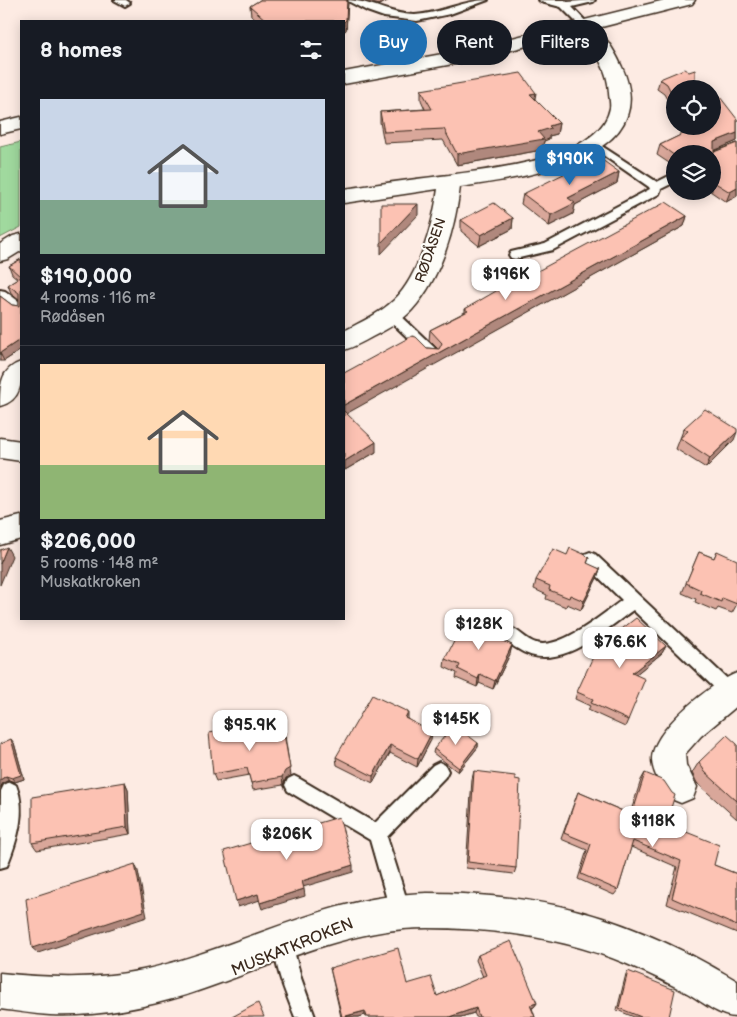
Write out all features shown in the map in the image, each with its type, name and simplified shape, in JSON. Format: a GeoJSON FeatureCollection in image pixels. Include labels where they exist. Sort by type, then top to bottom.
{"type":"FeatureCollection","features":[{"type":"Feature","properties":{"kind":"street"},"geometry":{"type":"LineString","coordinates":[[608,20],[686,0]]}},
{"type":"Feature","properties":{"kind":"street"},"geometry":{"type":"LineString","coordinates":[[345,78],[464,56],[522,42]]}},
{"type":"Feature","properties":{"kind":"street"},"geometry":{"type":"LineString","coordinates":[[345,196],[517,172],[562,159],[594,144],[612,127],[619,113],[622,99],[608,58]]}},
{"type":"Feature","properties":{"kind":"street"},"geometry":{"type":"LineString","coordinates":[[0,128],[20,124]]}},
{"type":"Feature","properties":{"kind":"street","name":"RØDÅSEN"},"geometry":{"type":"LineString","coordinates":[[345,340],[392,314],[408,300],[420,283],[438,233],[450,181]]}},
{"type":"Feature","properties":{"kind":"street"},"geometry":{"type":"LineString","coordinates":[[0,254],[20,242]]}},
{"type":"Feature","properties":{"kind":"street"},"geometry":{"type":"LineString","coordinates":[[0,397],[20,372]]}},
{"type":"Feature","properties":{"kind":"street"},"geometry":{"type":"LineString","coordinates":[[0,448],[20,451]]}},
{"type":"Feature","properties":{"kind":"street"},"geometry":{"type":"LineString","coordinates":[[0,533],[20,527]]}},
{"type":"Feature","properties":{"kind":"street"},"geometry":{"type":"LineString","coordinates":[[681,787],[670,771],[670,750],[687,729],[734,690]]}},
{"type":"Feature","properties":{"kind":"street","name":"MUSKATKROKEN"},"geometry":{"type":"LineString","coordinates":[[0,991],[34,1004],[92,1015],[186,999],[284,946],[322,930],[354,920],[400,910],[502,914],[589,932],[645,953],[697,977],[737,1002]]}},
{"type":"Feature","properties":{"kind":"lane"},"geometry":{"type":"LineString","coordinates":[[351,0],[377,13],[412,18],[436,15],[483,0]]}},
{"type":"Feature","properties":{"kind":"lane"},"geometry":{"type":"LineString","coordinates":[[544,0],[563,2],[590,0]]}},
{"type":"Feature","properties":{"kind":"lane"},"geometry":{"type":"LineString","coordinates":[[563,2],[580,20]]}},
{"type":"Feature","properties":{"kind":"lane"},"geometry":{"type":"LineString","coordinates":[[594,144],[656,187]]}},
{"type":"Feature","properties":{"kind":"lane"},"geometry":{"type":"LineString","coordinates":[[515,255],[549,247],[645,197],[655,191],[656,187],[666,182]]}},
{"type":"Feature","properties":{"kind":"lane"},"geometry":{"type":"LineString","coordinates":[[1,294],[20,308]]}},
{"type":"Feature","properties":{"kind":"lane"},"geometry":{"type":"LineString","coordinates":[[392,314],[433,354]]}},
{"type":"Feature","properties":{"kind":"lane"},"geometry":{"type":"LineString","coordinates":[[590,559],[633,601],[734,690]]}},
{"type":"Feature","properties":{"kind":"lane"},"geometry":{"type":"LineString","coordinates":[[508,634],[536,650],[554,650],[574,641],[633,601]]}},
{"type":"Feature","properties":{"kind":"lane"},"geometry":{"type":"LineString","coordinates":[[377,834],[439,771]]}},
{"type":"Feature","properties":{"kind":"lane"},"geometry":{"type":"LineString","coordinates":[[294,785],[377,834],[400,910]]}},
{"type":"Feature","properties":{"kind":"lane"},"geometry":{"type":"LineString","coordinates":[[0,859],[11,830],[10,791]]}},
{"type":"Feature","properties":{"kind":"lane"},"geometry":{"type":"LineString","coordinates":[[284,946],[291,978],[305,1017]]}},
{"type":"Feature","properties":{"kind":"green space"},"geometry":{"type":"Polygon","coordinates":[[[20,142],[20,228],[0,238],[0,147],[20,142]]]}},
{"type":"Feature","properties":{"kind":"building"},"geometry":{"type":"Polygon","coordinates":[[[260,0],[347,0],[345,21],[266,20],[250,6],[260,0]]]}},
{"type":"Feature","properties":{"kind":"building"},"geometry":{"type":"Polygon","coordinates":[[[684,69],[689,72],[695,70],[695,80],[666,80],[666,83],[660,79],[684,69]]]}},
{"type":"Feature","properties":{"kind":"building"},"geometry":{"type":"Polygon","coordinates":[[[521,73],[536,93],[530,94],[559,123],[538,132],[544,139],[457,154],[444,129],[384,132],[380,112],[432,109],[421,90],[521,73]]]}},
{"type":"Feature","properties":{"kind":"building"},"geometry":{"type":"Polygon","coordinates":[[[721,98],[737,119],[737,133],[714,142],[714,145],[666,145],[666,149],[660,145],[681,135],[721,135],[721,98]]]}},
{"type":"Feature","properties":{"kind":"building"},"geometry":{"type":"Polygon","coordinates":[[[737,143],[737,188],[730,192],[721,186],[721,149],[737,143]]]}},
{"type":"Feature","properties":{"kind":"building"},"geometry":{"type":"Polygon","coordinates":[[[598,157],[619,172],[568,198],[575,203],[551,215],[523,194],[598,157]]]}},
{"type":"Feature","properties":{"kind":"building"},"geometry":{"type":"Polygon","coordinates":[[[666,202],[687,216],[345,404],[345,372],[412,336],[416,337],[427,348],[439,349],[442,343],[430,330],[468,311],[465,309],[529,272],[532,274],[666,202]]]}},
{"type":"Feature","properties":{"kind":"building"},"geometry":{"type":"Polygon","coordinates":[[[494,203],[513,218],[481,235],[461,220],[494,203]]]}},
{"type":"Feature","properties":{"kind":"building"},"geometry":{"type":"Polygon","coordinates":[[[381,204],[418,204],[381,243],[381,204]]]}},
{"type":"Feature","properties":{"kind":"building"},"geometry":{"type":"Polygon","coordinates":[[[20,260],[20,276],[9,266],[20,260]]]}},
{"type":"Feature","properties":{"kind":"building"},"geometry":{"type":"Polygon","coordinates":[[[20,278],[20,340],[0,353],[0,296],[12,305],[19,306],[19,293],[8,285],[20,278]]]}},
{"type":"Feature","properties":{"kind":"building"},"geometry":{"type":"Polygon","coordinates":[[[705,409],[737,429],[737,432],[710,458],[680,438],[688,431],[684,428],[705,409]]]}},
{"type":"Feature","properties":{"kind":"building"},"geometry":{"type":"Polygon","coordinates":[[[345,412],[376,442],[345,461],[345,412]]]}},
{"type":"Feature","properties":{"kind":"building"},"geometry":{"type":"Polygon","coordinates":[[[7,547],[0,564],[0,550],[7,547]]]}},
{"type":"Feature","properties":{"kind":"building"},"geometry":{"type":"Polygon","coordinates":[[[570,548],[586,555],[589,558],[587,563],[600,569],[584,601],[570,595],[569,598],[549,590],[550,586],[536,580],[553,549],[567,555],[570,548]]]}},
{"type":"Feature","properties":{"kind":"building"},"geometry":{"type":"Polygon","coordinates":[[[717,551],[737,560],[737,604],[722,598],[721,602],[700,593],[701,590],[686,583],[699,552],[714,558],[717,551]]]}},
{"type":"Feature","properties":{"kind":"building"},"geometry":{"type":"Polygon","coordinates":[[[636,618],[666,646],[632,673],[645,679],[628,720],[591,703],[593,699],[577,692],[597,648],[636,618]]]}},
{"type":"Feature","properties":{"kind":"building"},"geometry":{"type":"Polygon","coordinates":[[[482,623],[502,632],[498,639],[512,645],[495,681],[480,674],[478,679],[458,669],[460,665],[445,659],[463,624],[478,630],[482,623]]]}},
{"type":"Feature","properties":{"kind":"building"},"geometry":{"type":"Polygon","coordinates":[[[372,695],[408,712],[405,718],[432,732],[418,759],[390,745],[373,776],[336,757],[372,695]]]}},
{"type":"Feature","properties":{"kind":"building"},"geometry":{"type":"Polygon","coordinates":[[[257,725],[258,732],[283,728],[290,768],[285,771],[282,777],[251,783],[247,768],[213,774],[209,733],[257,725]]]}},
{"type":"Feature","properties":{"kind":"building"},"geometry":{"type":"Polygon","coordinates":[[[454,725],[478,743],[459,768],[434,749],[454,725]]]}},
{"type":"Feature","properties":{"kind":"building"},"geometry":{"type":"Polygon","coordinates":[[[727,735],[737,744],[737,801],[705,772],[699,762],[727,735]]]}},
{"type":"Feature","properties":{"kind":"building"},"geometry":{"type":"Polygon","coordinates":[[[11,739],[21,775],[12,778],[6,776],[0,780],[0,744],[11,739]]]}},
{"type":"Feature","properties":{"kind":"building"},"geometry":{"type":"Polygon","coordinates":[[[474,771],[515,776],[515,779],[520,780],[516,868],[468,862],[474,771]]]}},
{"type":"Feature","properties":{"kind":"building"},"geometry":{"type":"Polygon","coordinates":[[[645,773],[664,781],[675,795],[666,824],[719,845],[714,865],[737,874],[737,926],[672,898],[681,861],[633,841],[618,890],[581,874],[591,844],[564,833],[578,792],[632,815],[645,773]]]}},
{"type":"Feature","properties":{"kind":"building"},"geometry":{"type":"Polygon","coordinates":[[[125,782],[127,827],[32,843],[32,797],[125,782]]]}},
{"type":"Feature","properties":{"kind":"building"},"geometry":{"type":"Polygon","coordinates":[[[339,817],[353,865],[302,881],[304,889],[260,903],[258,894],[236,901],[224,851],[339,817]]]}},
{"type":"Feature","properties":{"kind":"building"},"geometry":{"type":"Polygon","coordinates":[[[135,864],[144,911],[32,948],[26,899],[135,864]]]}},
{"type":"Feature","properties":{"kind":"building"},"geometry":{"type":"Polygon","coordinates":[[[511,941],[537,1003],[530,1005],[535,1017],[479,1017],[476,1008],[449,1017],[367,1017],[365,1011],[342,1017],[330,968],[398,948],[407,984],[431,977],[437,996],[486,975],[478,955],[511,941]]]}},
{"type":"Feature","properties":{"kind":"building"},"geometry":{"type":"Polygon","coordinates":[[[628,971],[675,990],[669,1017],[641,1017],[619,1008],[628,971]]]}},
{"type":"Feature","properties":{"kind":"building"},"geometry":{"type":"Polygon","coordinates":[[[258,1003],[264,1017],[232,1017],[258,1003]]]}}]}
